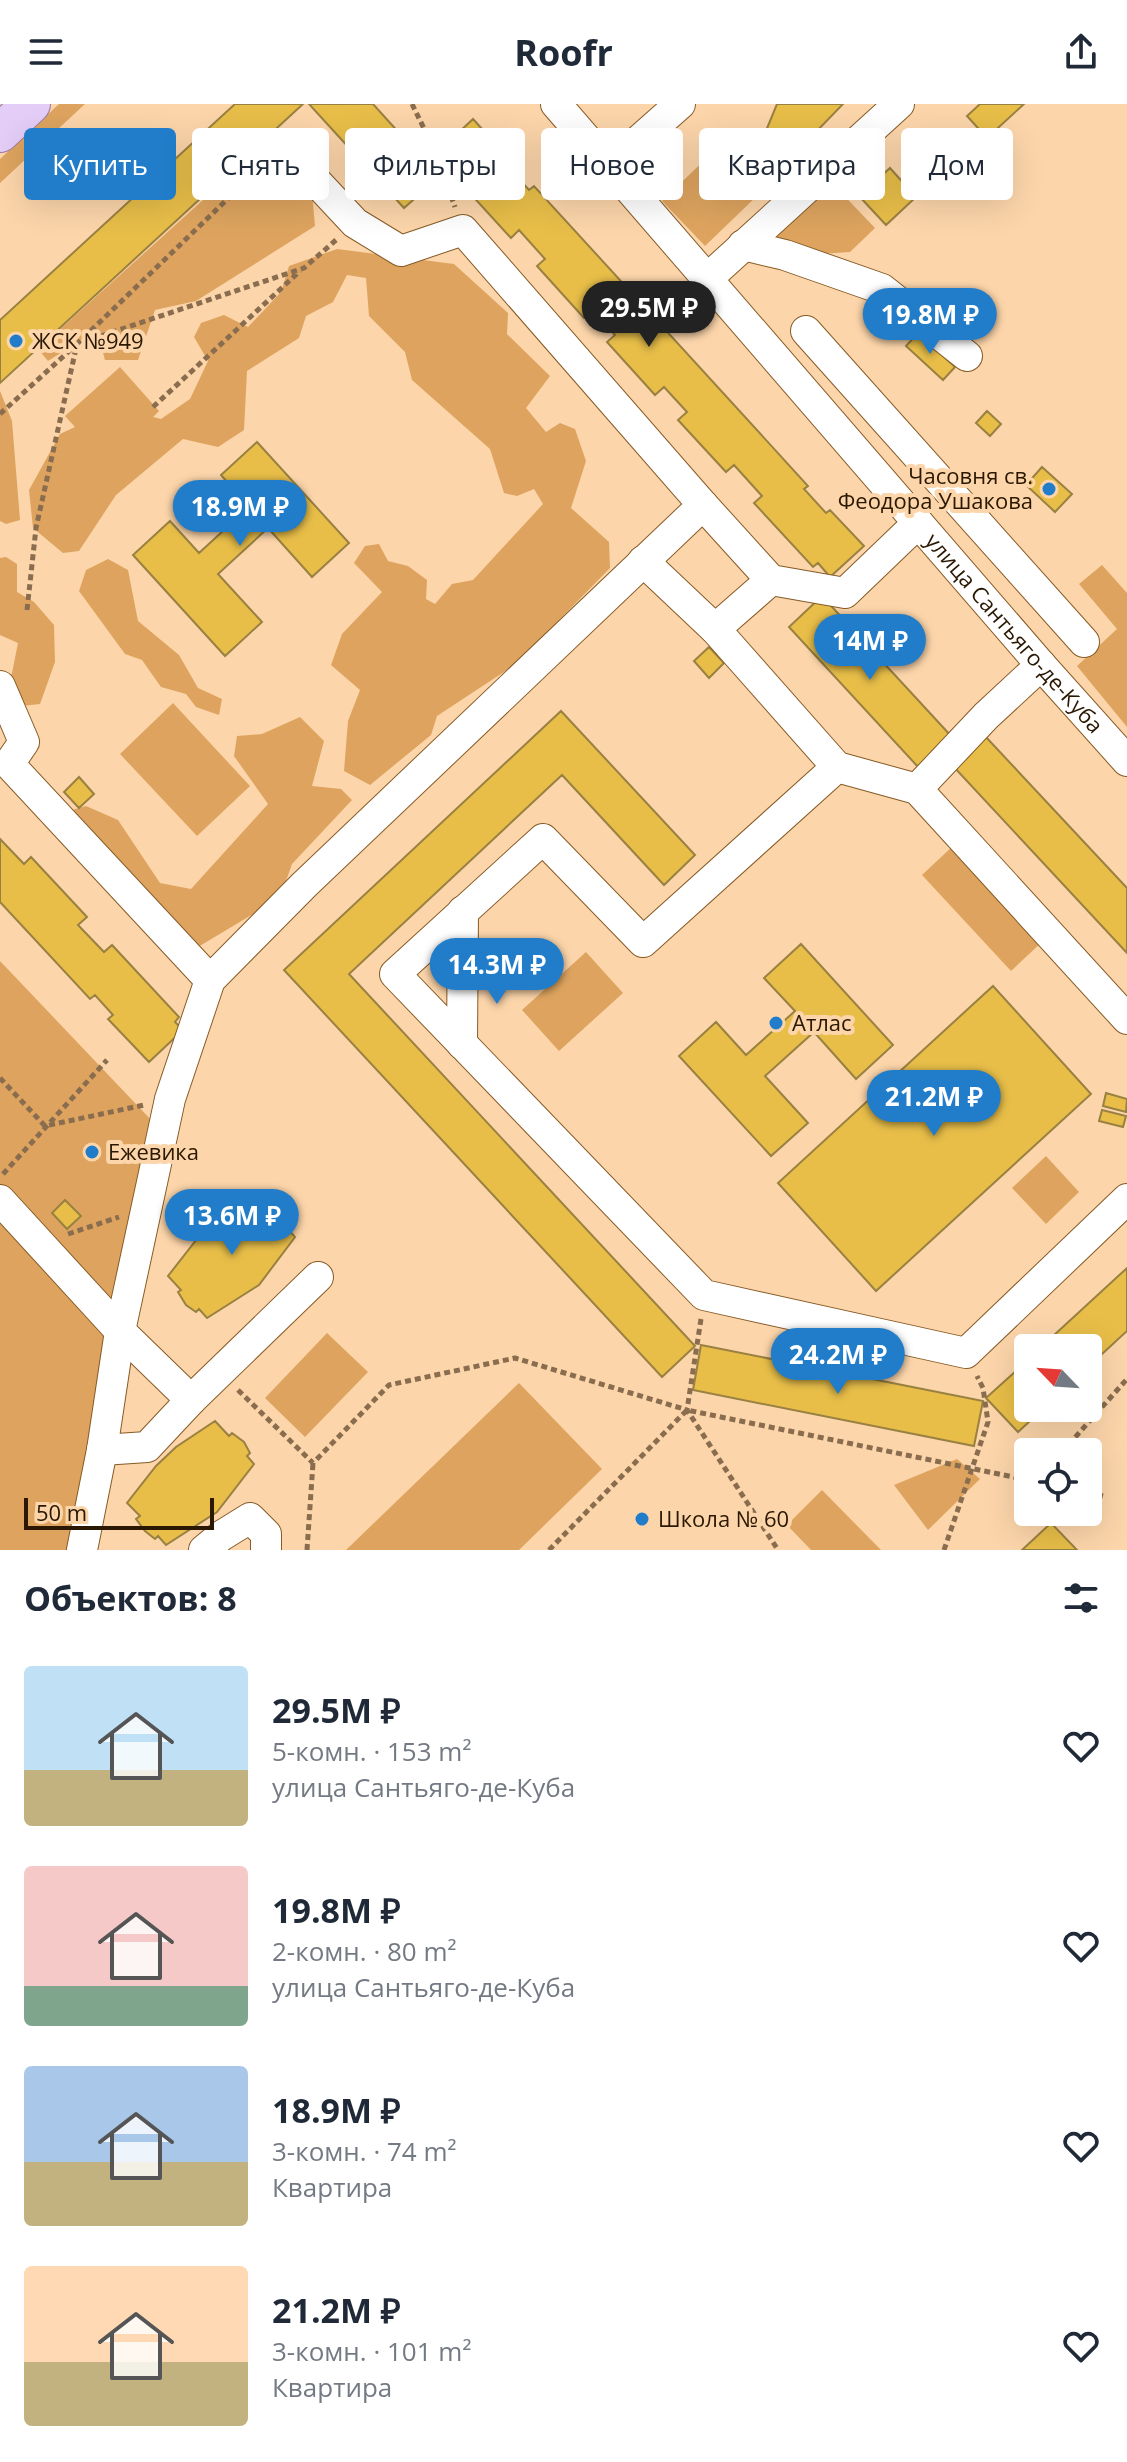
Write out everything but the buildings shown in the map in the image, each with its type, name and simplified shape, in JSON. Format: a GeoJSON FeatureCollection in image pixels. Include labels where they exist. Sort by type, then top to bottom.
{"type":"FeatureCollection","features":[{"type":"Feature","properties":{"kind":"main road"},"geometry":{"type":"LineString","coordinates":[[0,133],[31,104]]}},
{"type":"Feature","properties":{"kind":"street","name":"улица Сантьяго-де-Куба"},"geometry":{"type":"LineString","coordinates":[[556,104],[577,128]]}},
{"type":"Feature","properties":{"kind":"street"},"geometry":{"type":"LineString","coordinates":[[653,128],[680,104]]}},
{"type":"Feature","properties":{"kind":"street"},"geometry":{"type":"LineString","coordinates":[[707,279],[899,104]]}},
{"type":"Feature","properties":{"kind":"street"},"geometry":{"type":"LineString","coordinates":[[329,195],[355,223],[401,251],[463,230],[771,580],[845,593],[918,523]]}},
{"type":"Feature","properties":{"kind":"street","name":"улица Сантьяго-де-Куба"},"geometry":{"type":"LineString","coordinates":[[639,200],[1127,761]]}},
{"type":"Feature","properties":{"kind":"street"},"geometry":{"type":"LineString","coordinates":[[743,245],[785,255],[882,289],[967,356]]}},
{"type":"Feature","properties":{"kind":"street"},"geometry":{"type":"LineString","coordinates":[[806,331],[1084,642]]}},
{"type":"Feature","properties":{"kind":"street"},"geometry":{"type":"LineString","coordinates":[[82,1550],[102,1450],[120,1331],[170,1099],[210,980],[315,874],[703,505]]}},
{"type":"Feature","properties":{"kind":"street"},"geometry":{"type":"LineString","coordinates":[[947,556],[980,526]]}},
{"type":"Feature","properties":{"kind":"street"},"geometry":{"type":"LineString","coordinates":[[643,561],[715,629],[837,767],[917,789],[1127,1019]]}},
{"type":"Feature","properties":{"kind":"street"},"geometry":{"type":"LineString","coordinates":[[715,629],[771,580]]}},
{"type":"Feature","properties":{"kind":"street"},"geometry":{"type":"LineString","coordinates":[[917,789],[986,716],[1041,665]]}},
{"type":"Feature","properties":{"kind":"street"},"geometry":{"type":"LineString","coordinates":[[0,686],[24,742],[9,764],[210,980]]}},
{"type":"Feature","properties":{"kind":"street"},"geometry":{"type":"LineString","coordinates":[[837,767],[643,942],[543,839],[395,974],[704,1295],[966,1353],[1127,1199]]}},
{"type":"Feature","properties":{"kind":"street"},"geometry":{"type":"LineString","coordinates":[[462,1044],[463,911]]}},
{"type":"Feature","properties":{"kind":"street"},"geometry":{"type":"LineString","coordinates":[[0,1200],[120,1331],[191,1400]]}},
{"type":"Feature","properties":{"kind":"street"},"geometry":{"type":"LineString","coordinates":[[102,1450],[147,1447],[318,1277]]}},
{"type":"Feature","properties":{"kind":"street"},"geometry":{"type":"LineString","coordinates":[[204,1550],[250,1518],[266,1534],[266,1550]]}},
{"type":"Feature","properties":{"kind":"path"},"geometry":{"type":"LineString","coordinates":[[412,104],[434,149],[463,230]]}},
{"type":"Feature","properties":{"kind":"path"},"geometry":{"type":"LineString","coordinates":[[0,414],[227,200]]}},
{"type":"Feature","properties":{"kind":"path"},"geometry":{"type":"LineString","coordinates":[[153,407],[355,223]]}},
{"type":"Feature","properties":{"kind":"path"},"geometry":{"type":"LineString","coordinates":[[77,344],[304,268]]}},
{"type":"Feature","properties":{"kind":"path"},"geometry":{"type":"LineString","coordinates":[[27,610],[36,528],[77,344]]}},
{"type":"Feature","properties":{"kind":"path"},"geometry":{"type":"LineString","coordinates":[[0,1178],[107,1060]]}},
{"type":"Feature","properties":{"kind":"path"},"geometry":{"type":"LineString","coordinates":[[0,1078],[45,1126]]}},
{"type":"Feature","properties":{"kind":"path"},"geometry":{"type":"LineString","coordinates":[[45,1126],[170,1099]]}},
{"type":"Feature","properties":{"kind":"path"},"geometry":{"type":"LineString","coordinates":[[40,1243],[147,1207]]}},
{"type":"Feature","properties":{"kind":"path"},"geometry":{"type":"LineString","coordinates":[[549,1550],[687,1410],[704,1295]]}},
{"type":"Feature","properties":{"kind":"path"},"geometry":{"type":"LineString","coordinates":[[944,1550],[988,1422],[983,1388],[966,1353]]}},
{"type":"Feature","properties":{"kind":"path"},"geometry":{"type":"LineString","coordinates":[[307,1550],[313,1463],[389,1385],[515,1358],[687,1410],[1014,1477]]}},
{"type":"Feature","properties":{"kind":"path"},"geometry":{"type":"LineString","coordinates":[[220,1372],[313,1463]]}},
{"type":"Feature","properties":{"kind":"path"},"geometry":{"type":"LineString","coordinates":[[1075,1438],[1126,1382]]}},
{"type":"Feature","properties":{"kind":"path"},"geometry":{"type":"LineString","coordinates":[[687,1410],[778,1550]]}},
{"type":"Feature","properties":{"kind":"shaded area"},"geometry":{"type":"Polygon","coordinates":[[[59,104],[85,104],[59,128],[33,128],[59,104]]]}},
{"type":"Feature","properties":{"kind":"shaded area"},"geometry":{"type":"Polygon","coordinates":[[[24,137],[24,161],[0,183],[0,159],[24,137]]]}},
{"type":"Feature","properties":{"kind":"shaded area"},"geometry":{"type":"Polygon","coordinates":[[[699,165],[699,200],[753,200],[705,246],[662,201],[683,200],[683,181],[699,165]]]}},
{"type":"Feature","properties":{"kind":"shaded area"},"geometry":{"type":"Polygon","coordinates":[[[203,200],[313,200],[315,226],[196,301],[155,310],[138,360],[105,360],[97,330],[48,361],[38,349],[203,200]]]}},
{"type":"Feature","properties":{"kind":"shaded area"},"geometry":{"type":"Polygon","coordinates":[[[813,200],[848,200],[875,228],[850,252],[804,255],[773,235],[813,200]]]}},
{"type":"Feature","properties":{"kind":"shaded area"},"geometry":{"type":"Polygon","coordinates":[[[337,249],[454,264],[508,313],[507,334],[550,376],[526,408],[546,432],[560,423],[575,429],[586,461],[571,508],[609,542],[610,568],[516,664],[437,716],[431,735],[370,785],[344,771],[348,721],[360,690],[331,665],[342,634],[382,592],[354,563],[365,546],[379,544],[388,561],[408,566],[427,580],[426,599],[435,604],[452,584],[473,580],[543,504],[534,489],[517,496],[504,493],[490,449],[412,380],[405,352],[369,316],[366,278],[347,275],[333,302],[306,316],[299,338],[247,371],[244,430],[218,447],[183,439],[116,495],[79,551],[63,553],[33,528],[29,490],[60,434],[75,427],[65,416],[120,367],[159,411],[153,417],[161,419],[190,399],[208,361],[194,337],[201,323],[224,315],[248,327],[281,292],[289,266],[337,249]]]}},
{"type":"Feature","properties":{"kind":"shaded area"},"geometry":{"type":"Polygon","coordinates":[[[0,391],[12,421],[20,520],[6,524],[0,521],[0,391]]]}},
{"type":"Feature","properties":{"kind":"shaded area"},"geometry":{"type":"Polygon","coordinates":[[[6,557],[17,564],[17,592],[34,602],[54,625],[55,662],[40,704],[21,706],[9,688],[18,643],[0,635],[0,558],[6,557]]]}},
{"type":"Feature","properties":{"kind":"shaded area"},"geometry":{"type":"Polygon","coordinates":[[[108,559],[128,570],[138,621],[179,655],[198,688],[222,699],[219,715],[196,707],[186,694],[161,687],[142,660],[125,654],[79,591],[86,570],[108,559]]]}},
{"type":"Feature","properties":{"kind":"shaded area"},"geometry":{"type":"Polygon","coordinates":[[[1102,565],[1127,593],[1127,727],[1077,666],[1117,629],[1079,584],[1102,565]]]}},
{"type":"Feature","properties":{"kind":"shaded area"},"geometry":{"type":"Polygon","coordinates":[[[173,703],[250,786],[197,836],[120,754],[173,703]]]}},
{"type":"Feature","properties":{"kind":"shaded area"},"geometry":{"type":"Polygon","coordinates":[[[300,717],[324,741],[312,786],[341,789],[352,800],[292,864],[280,898],[198,947],[62,813],[86,806],[118,820],[160,883],[191,889],[268,804],[234,756],[237,736],[262,734],[300,717]]]}},
{"type":"Feature","properties":{"kind":"shaded area"},"geometry":{"type":"Polygon","coordinates":[[[954,845],[1043,941],[1011,971],[922,875],[954,845]]]}},
{"type":"Feature","properties":{"kind":"shaded area"},"geometry":{"type":"Polygon","coordinates":[[[586,952],[623,993],[559,1051],[522,1010],[586,952]]]}},
{"type":"Feature","properties":{"kind":"shaded area"},"geometry":{"type":"Polygon","coordinates":[[[0,961],[154,1123],[115,1312],[0,1187],[0,961]]]}},
{"type":"Feature","properties":{"kind":"shaded area"},"geometry":{"type":"Polygon","coordinates":[[[1046,1156],[1079,1192],[1046,1224],[1012,1188],[1046,1156]]]}},
{"type":"Feature","properties":{"kind":"shaded area"},"geometry":{"type":"Polygon","coordinates":[[[0,1220],[113,1335],[77,1550],[0,1550],[0,1220]]]}},
{"type":"Feature","properties":{"kind":"shaded area"},"geometry":{"type":"Polygon","coordinates":[[[327,1333],[368,1372],[305,1437],[265,1398],[327,1333]]]}},
{"type":"Feature","properties":{"kind":"shaded area"},"geometry":{"type":"Polygon","coordinates":[[[519,1383],[602,1469],[519,1550],[346,1550],[519,1383]]]}},
{"type":"Feature","properties":{"kind":"shaded area"},"geometry":{"type":"Polygon","coordinates":[[[957,1459],[980,1479],[928,1530],[894,1485],[957,1459]]]}},
{"type":"Feature","properties":{"kind":"shaded area"},"geometry":{"type":"Polygon","coordinates":[[[822,1490],[881,1550],[811,1550],[787,1525],[822,1490]]]}},
{"type":"Feature","properties":{"kind":"place","name":"ЖСК №949"},"geometry":{"type":"Point","coordinates":[16,341]}},
{"type":"Feature","properties":{"kind":"place","name":"Часовня св. Феодора Ушакова"},"geometry":{"type":"Point","coordinates":[1049,489]}},
{"type":"Feature","properties":{"kind":"place","name":"Атлас"},"geometry":{"type":"Point","coordinates":[776,1023]}},
{"type":"Feature","properties":{"kind":"place","name":"Ежевика"},"geometry":{"type":"Point","coordinates":[92,1152]}},
{"type":"Feature","properties":{"kind":"place","name":"Школа № 60"},"geometry":{"type":"Point","coordinates":[642,1519]}}]}
